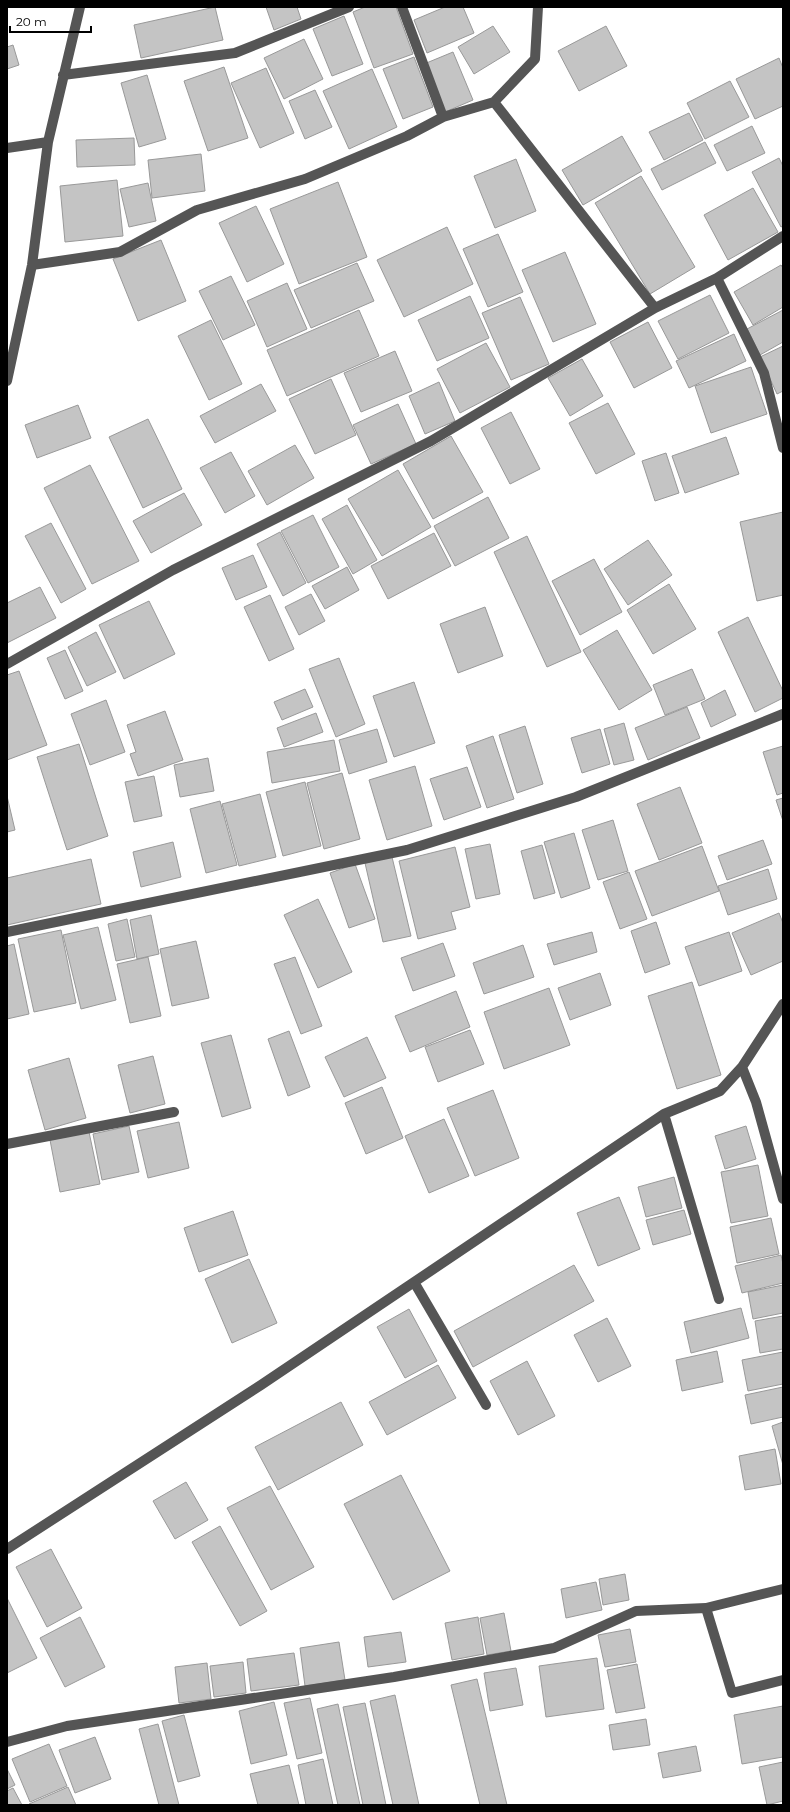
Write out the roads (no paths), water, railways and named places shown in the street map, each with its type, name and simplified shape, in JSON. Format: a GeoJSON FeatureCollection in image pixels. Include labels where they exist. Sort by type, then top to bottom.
{"type":"FeatureCollection","features":[{"type":"Feature","properties":{"kind":"street"},"geometry":{"type":"LineString","coordinates":[[7,380],[32,265],[48,142],[80,7]]}},
{"type":"Feature","properties":{"kind":"street"},"geometry":{"type":"LineString","coordinates":[[63,75],[235,53],[349,7]]}},
{"type":"Feature","properties":{"kind":"street"},"geometry":{"type":"LineString","coordinates":[[402,7],[442,117]]}},
{"type":"Feature","properties":{"kind":"street"},"geometry":{"type":"LineString","coordinates":[[32,265],[120,252],[197,210],[305,179],[407,136],[442,117],[494,102],[535,59],[538,7]]}},
{"type":"Feature","properties":{"kind":"street"},"geometry":{"type":"LineString","coordinates":[[494,102],[655,308]]}},
{"type":"Feature","properties":{"kind":"street"},"geometry":{"type":"LineString","coordinates":[[7,148],[48,142]]}},
{"type":"Feature","properties":{"kind":"street"},"geometry":{"type":"LineString","coordinates":[[7,664],[173,570],[431,441],[655,308],[717,278],[783,236]]}},
{"type":"Feature","properties":{"kind":"street"},"geometry":{"type":"LineString","coordinates":[[717,278],[764,373],[783,448]]}},
{"type":"Feature","properties":{"kind":"street"},"geometry":{"type":"LineString","coordinates":[[7,932],[407,850],[576,797],[783,714]]}},
{"type":"Feature","properties":{"kind":"street"},"geometry":{"type":"LineString","coordinates":[[7,1549],[261,1385],[664,1114],[720,1091],[742,1067],[783,1004]]}},
{"type":"Feature","properties":{"kind":"street"},"geometry":{"type":"LineString","coordinates":[[742,1067],[756,1102],[783,1200]]}},
{"type":"Feature","properties":{"kind":"street"},"geometry":{"type":"LineString","coordinates":[[7,1144],[174,1112]]}},
{"type":"Feature","properties":{"kind":"street"},"geometry":{"type":"LineString","coordinates":[[664,1114],[719,1299]]}},
{"type":"Feature","properties":{"kind":"street"},"geometry":{"type":"LineString","coordinates":[[414,1282],[486,1405]]}},
{"type":"Feature","properties":{"kind":"street"},"geometry":{"type":"LineString","coordinates":[[7,1742],[67,1726],[394,1677],[554,1648],[636,1611],[706,1608],[783,1589]]}},
{"type":"Feature","properties":{"kind":"street"},"geometry":{"type":"LineString","coordinates":[[706,1608],[732,1693],[783,1680]]}}]}
